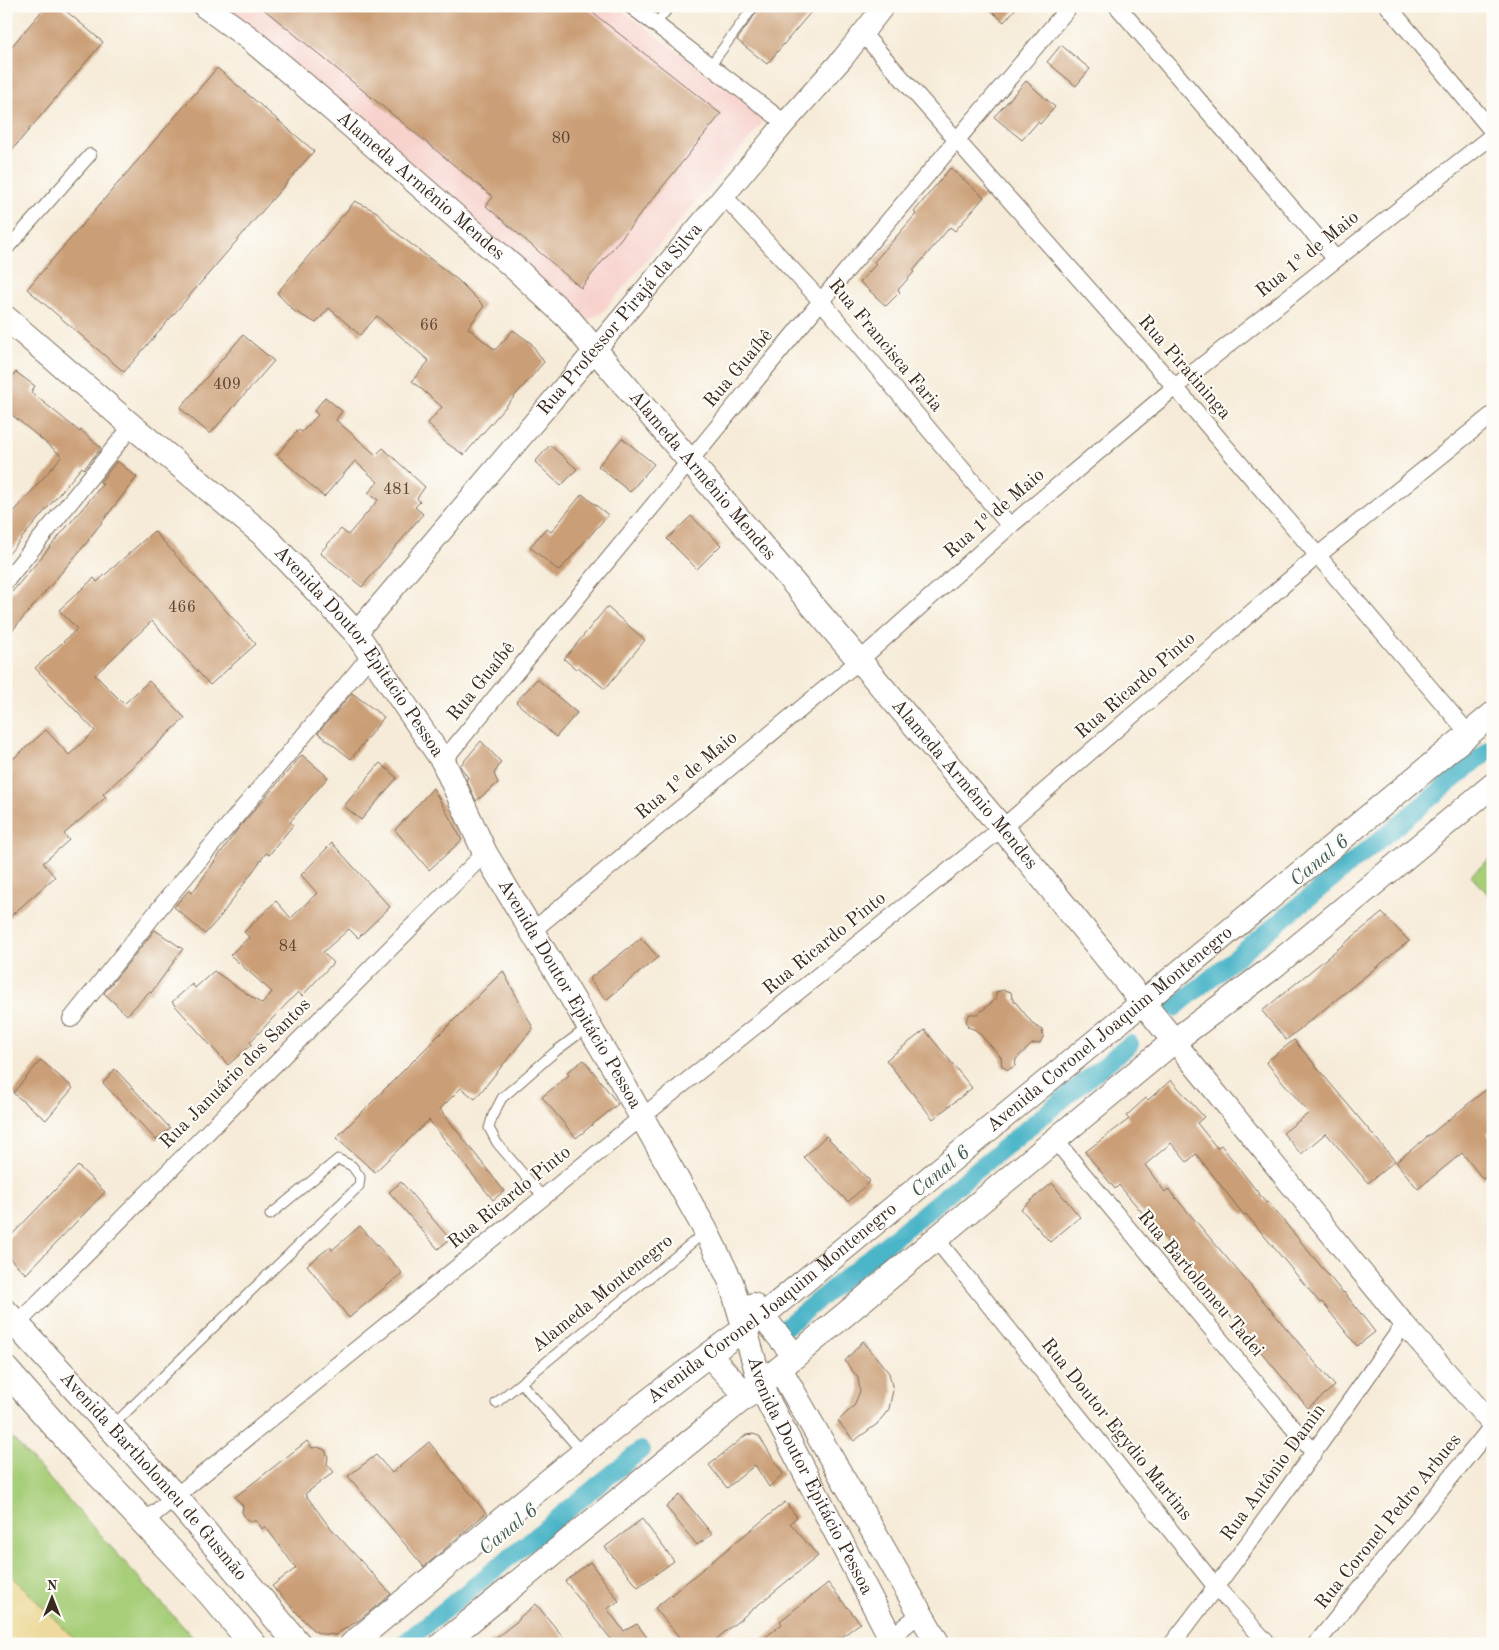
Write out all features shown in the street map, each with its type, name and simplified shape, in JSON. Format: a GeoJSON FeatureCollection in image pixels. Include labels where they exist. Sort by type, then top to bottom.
{"type":"FeatureCollection","features":[{"type":"Feature","properties":{"kind":"main road","name":"Alameda Armênio Mendes"},"geometry":{"type":"LineString","coordinates":[[206,6],[294,75],[518,271],[568,318],[1002,828],[1160,1023]]}},
{"type":"Feature","properties":{"kind":"main road","name":"Avenida Doutor Epitácio Pessoa"},"geometry":{"type":"LineString","coordinates":[[6,318],[266,537],[356,632],[443,761],[484,853],[642,1116],[754,1322],[767,1373],[889,1642]]}},
{"type":"Feature","properties":{"kind":"main road","name":"Avenida Coronel Joaquim Montenegro"},"geometry":{"type":"LineString","coordinates":[[442,1644],[767,1373],[936,1239],[1055,1140],[1160,1023],[1468,734],[1493,714]]}},
{"type":"Feature","properties":{"kind":"main road","name":"Avenida Coronel Joaquim Montenegro"},"geometry":{"type":"LineString","coordinates":[[352,1644],[584,1453],[709,1355],[1160,1023],[1268,971],[1493,785]]}},
{"type":"Feature","properties":{"kind":"main road","name":"Avenida Bartholomeu de Gusmão"},"geometry":{"type":"LineString","coordinates":[[11,1318],[176,1497],[298,1644]]}},
{"type":"Feature","properties":{"kind":"main road"},"geometry":{"type":"LineString","coordinates":[[754,1322],[767,1373]]}},
{"type":"Feature","properties":{"kind":"main road"},"geometry":{"type":"LineString","coordinates":[[709,1355],[767,1373]]}},
{"type":"Feature","properties":{"kind":"main road","name":"Avenida Bartholomeu de Gusmão"},"geometry":{"type":"LineString","coordinates":[[6,1370],[210,1593],[253,1644]]}},
{"type":"Feature","properties":{"kind":"main road","name":"Avenida Doutor Epitácio Pessoa"},"geometry":{"type":"LineString","coordinates":[[767,1373],[921,1613],[938,1644]]}},
{"type":"Feature","properties":{"kind":"street"},"geometry":{"type":"LineString","coordinates":[[632,6],[785,123]]}},
{"type":"Feature","properties":{"kind":"street","name":"Rua Professor Pirajá da Silva"},"geometry":{"type":"LineString","coordinates":[[356,632],[785,123],[843,58],[884,6]]}},
{"type":"Feature","properties":{"kind":"street","name":"Rua Guaíbê"},"geometry":{"type":"LineString","coordinates":[[443,761],[689,461],[1070,6]]}},
{"type":"Feature","properties":{"kind":"street"},"geometry":{"type":"LineString","coordinates":[[1117,6],[1335,258]]}},
{"type":"Feature","properties":{"kind":"street"},"geometry":{"type":"LineString","coordinates":[[1388,6],[1493,133]]}},
{"type":"Feature","properties":{"kind":"street","name":"Rua Piratininga"},"geometry":{"type":"LineString","coordinates":[[862,33],[1175,387],[1468,734]]}},
{"type":"Feature","properties":{"kind":"street","name":"Rua 1º de Maio"},"geometry":{"type":"LineString","coordinates":[[530,932],[860,660],[1010,526],[1175,387],[1493,133]]}},
{"type":"Feature","properties":{"kind":"street"},"geometry":{"type":"LineString","coordinates":[[6,250],[90,156]]}},
{"type":"Feature","properties":{"kind":"street","name":"Rua Francisca Faria"},"geometry":{"type":"LineString","coordinates":[[724,196],[822,301],[1010,526]]}},
{"type":"Feature","properties":{"kind":"street","name":"Rua Ricardo Pinto"},"geometry":{"type":"LineString","coordinates":[[144,1522],[642,1116],[1002,828],[1317,556],[1493,414]]}},
{"type":"Feature","properties":{"kind":"street"},"geometry":{"type":"LineString","coordinates":[[6,581],[132,426]]}},
{"type":"Feature","properties":{"kind":"street"},"geometry":{"type":"LineString","coordinates":[[71,1019],[166,900],[371,655]]}},
{"type":"Feature","properties":{"kind":"street","name":"Rua Januário dos Santos"},"geometry":{"type":"LineString","coordinates":[[11,1318],[484,853]]}},
{"type":"Feature","properties":{"kind":"street"},"geometry":{"type":"LineString","coordinates":[[1160,1023],[1404,1324],[1493,1425]]}},
{"type":"Feature","properties":{"kind":"street","name":"Rua Bartolomeu Tadei"},"geometry":{"type":"LineString","coordinates":[[1055,1140],[1314,1454]]}},
{"type":"Feature","properties":{"kind":"street","name":"Rua Doutor Egydio Martins"},"geometry":{"type":"LineString","coordinates":[[936,1239],[1216,1587],[1268,1644]]}},
{"type":"Feature","properties":{"kind":"street","name":"Rua Antônio Damin"},"geometry":{"type":"LineString","coordinates":[[1172,1644],[1314,1454],[1404,1324]]}},
{"type":"Feature","properties":{"kind":"street","name":"Rua Coronel Pedro Arbues"},"geometry":{"type":"LineString","coordinates":[[1316,1644],[1493,1425]]}},
{"type":"Feature","properties":{"kind":"street"},"geometry":{"type":"LineString","coordinates":[[889,1642],[921,1613]]}},
{"type":"Feature","properties":{"kind":"lane"},"geometry":{"type":"LineString","coordinates":[[656,24],[670,6]]}},
{"type":"Feature","properties":{"kind":"lane"},"geometry":{"type":"LineString","coordinates":[[710,66],[754,6]]}},
{"type":"Feature","properties":{"kind":"lane"},"geometry":{"type":"LineString","coordinates":[[542,1197],[497,1143],[489,1128],[502,1098],[556,1051],[588,1027]]}},
{"type":"Feature","properties":{"kind":"lane"},"geometry":{"type":"LineString","coordinates":[[111,1427],[359,1186],[360,1177],[352,1166],[338,1159],[270,1216]]}},
{"type":"Feature","properties":{"kind":"lane","name":"Alameda Montenegro"},"geometry":{"type":"LineString","coordinates":[[496,1403],[706,1231]]}},
{"type":"Feature","properties":{"kind":"lane"},"geometry":{"type":"LineString","coordinates":[[521,1383],[584,1453]]}},
{"type":"Feature","properties":{"kind":"shaded area"},"geometry":{"type":"Polygon","coordinates":[[[215,6],[616,6],[758,111],[762,124],[601,314],[586,321],[215,6]]]}},
{"type":"Feature","properties":{"kind":"green space"},"geometry":{"type":"Polygon","coordinates":[[[1493,856],[1493,900],[1471,875],[1493,856]]]}},
{"type":"Feature","properties":{"kind":"green space"},"geometry":{"type":"Polygon","coordinates":[[[6,1431],[199,1644],[79,1644],[6,1570],[6,1431]]]}},
{"type":"Feature","properties":{"kind":"sand"},"geometry":{"type":"Polygon","coordinates":[[[6,1570],[79,1644],[6,1644],[6,1570]]]}},
{"type":"Feature","properties":{"kind":"building"},"geometry":{"type":"Polygon","coordinates":[[[46,6],[60,6],[103,42],[6,157],[6,53],[46,6]]]}},
{"type":"Feature","properties":{"kind":"building"},"geometry":{"type":"Polygon","coordinates":[[[260,6],[584,6],[721,114],[581,288],[486,206],[493,197],[260,6]]]}},
{"type":"Feature","properties":{"kind":"building"},"geometry":{"type":"Polygon","coordinates":[[[761,6],[816,6],[767,64],[737,40],[761,6]]]}},
{"type":"Feature","properties":{"kind":"building"},"geometry":{"type":"Polygon","coordinates":[[[986,6],[1018,6],[1004,22],[986,6]]]}},
{"type":"Feature","properties":{"kind":"building"},"geometry":{"type":"Polygon","coordinates":[[[1061,45],[1090,69],[1076,86],[1047,62],[1061,45]]]}},
{"type":"Feature","properties":{"kind":"building"},"geometry":{"type":"Polygon","coordinates":[[[217,68],[314,151],[124,372],[27,289],[217,68]]]}},
{"type":"Feature","properties":{"kind":"building"},"geometry":{"type":"Polygon","coordinates":[[[1026,81],[1055,107],[1022,140],[994,117],[1026,81]]]}},
{"type":"Feature","properties":{"kind":"building"},"geometry":{"type":"Polygon","coordinates":[[[950,168],[984,197],[955,231],[950,227],[898,290],[900,292],[886,306],[860,282],[876,264],[874,262],[916,214],[914,212],[950,168]]]}},
{"type":"Feature","properties":{"kind":"building"},"geometry":{"type":"Polygon","coordinates":[[[355,201],[377,212],[394,231],[459,281],[484,306],[468,328],[495,350],[513,330],[531,343],[544,362],[464,455],[445,442],[428,423],[442,407],[412,381],[429,361],[377,316],[360,335],[329,308],[316,323],[294,311],[277,293],[355,201]]]}},
{"type":"Feature","properties":{"kind":"building"},"geometry":{"type":"Polygon","coordinates":[[[243,335],[274,361],[210,434],[180,408],[243,335]]]}},
{"type":"Feature","properties":{"kind":"building"},"geometry":{"type":"Polygon","coordinates":[[[16,372],[35,386],[31,392],[80,432],[81,430],[101,448],[84,469],[82,467],[6,557],[6,521],[62,456],[6,410],[6,383],[16,372]]]}},
{"type":"Feature","properties":{"kind":"building"},"geometry":{"type":"Polygon","coordinates":[[[325,397],[342,411],[336,420],[376,455],[383,448],[425,487],[417,498],[420,502],[415,507],[423,514],[362,587],[320,553],[341,529],[348,535],[378,500],[368,493],[378,482],[355,461],[324,497],[277,455],[298,430],[302,432],[318,415],[314,411],[325,397]]]}},
{"type":"Feature","properties":{"kind":"building"},"geometry":{"type":"Polygon","coordinates":[[[622,438],[654,464],[630,492],[598,466],[622,438]]]}},
{"type":"Feature","properties":{"kind":"building"},"geometry":{"type":"Polygon","coordinates":[[[550,445],[577,469],[561,486],[535,462],[550,445]]]}},
{"type":"Feature","properties":{"kind":"building"},"geometry":{"type":"Polygon","coordinates":[[[117,461],[137,477],[89,540],[6,638],[6,599],[103,484],[100,482],[117,461]]]}},
{"type":"Feature","properties":{"kind":"building"},"geometry":{"type":"Polygon","coordinates":[[[582,494],[608,515],[559,571],[530,547],[546,528],[551,532],[582,494]]]}},
{"type":"Feature","properties":{"kind":"building"},"geometry":{"type":"Polygon","coordinates":[[[691,516],[721,545],[697,569],[667,539],[691,516]]]}},
{"type":"Feature","properties":{"kind":"building"},"geometry":{"type":"Polygon","coordinates":[[[154,531],[256,644],[210,685],[152,621],[95,675],[124,704],[149,681],[185,718],[103,794],[106,797],[64,834],[69,840],[43,863],[55,877],[6,920],[6,765],[46,730],[69,755],[95,731],[35,668],[77,629],[59,610],[94,578],[97,582],[154,531]]]}},
{"type":"Feature","properties":{"kind":"building"},"geometry":{"type":"Polygon","coordinates":[[[607,607],[645,640],[605,689],[578,667],[576,669],[564,659],[607,607]]]}},
{"type":"Feature","properties":{"kind":"building"},"geometry":{"type":"Polygon","coordinates":[[[537,679],[577,713],[556,737],[516,702],[537,679]]]}},
{"type":"Feature","properties":{"kind":"building"},"geometry":{"type":"Polygon","coordinates":[[[352,693],[384,717],[351,759],[318,733],[352,693]]]}},
{"type":"Feature","properties":{"kind":"building"},"geometry":{"type":"Polygon","coordinates":[[[481,741],[501,762],[494,774],[498,783],[476,801],[466,779],[468,778],[460,766],[481,741]]]}},
{"type":"Feature","properties":{"kind":"building"},"geometry":{"type":"Polygon","coordinates":[[[302,755],[328,777],[290,822],[293,825],[269,855],[266,853],[220,917],[205,934],[174,907],[189,890],[192,893],[237,830],[302,755]]]}},
{"type":"Feature","properties":{"kind":"building"},"geometry":{"type":"Polygon","coordinates":[[[380,763],[397,778],[361,820],[344,806],[380,763]]]}},
{"type":"Feature","properties":{"kind":"building"},"geometry":{"type":"Polygon","coordinates":[[[433,788],[462,840],[429,870],[395,830],[433,788]]]}},
{"type":"Feature","properties":{"kind":"building"},"geometry":{"type":"Polygon","coordinates":[[[332,843],[390,907],[358,938],[349,929],[323,952],[333,963],[302,996],[298,992],[250,1042],[252,1044],[228,1065],[172,1002],[192,984],[195,988],[214,971],[262,1004],[272,992],[230,955],[249,937],[244,932],[276,901],[291,918],[317,893],[301,875],[332,843]]]}},
{"type":"Feature","properties":{"kind":"building"},"geometry":{"type":"Polygon","coordinates":[[[1382,913],[1409,941],[1286,1040],[1262,1011],[1382,913]]]}},
{"type":"Feature","properties":{"kind":"building"},"geometry":{"type":"Polygon","coordinates":[[[155,930],[183,949],[151,993],[149,992],[127,1015],[104,993],[155,930]]]}},
{"type":"Feature","properties":{"kind":"building"},"geometry":{"type":"Polygon","coordinates":[[[641,938],[658,957],[606,1000],[589,979],[641,938]]]}},
{"type":"Feature","properties":{"kind":"building"},"geometry":{"type":"Polygon","coordinates":[[[503,971],[533,1028],[475,1099],[461,1088],[440,1109],[504,1191],[493,1200],[429,1120],[375,1172],[336,1138],[503,971]]]}},
{"type":"Feature","properties":{"kind":"building"},"geometry":{"type":"Polygon","coordinates":[[[1004,990],[1011,992],[1012,998],[1034,1025],[1042,1030],[1043,1037],[1040,1043],[1032,1044],[1016,1059],[1015,1066],[1008,1070],[1002,1066],[1001,1057],[976,1030],[968,1027],[966,1020],[970,1014],[978,1014],[996,999],[996,992],[1004,990]]]}},
{"type":"Feature","properties":{"kind":"building"},"geometry":{"type":"Polygon","coordinates":[[[925,1030],[972,1088],[933,1119],[886,1060],[925,1030]]]}},
{"type":"Feature","properties":{"kind":"building"},"geometry":{"type":"Polygon","coordinates":[[[1294,1040],[1395,1161],[1368,1183],[1326,1133],[1301,1154],[1283,1133],[1309,1113],[1266,1062],[1294,1040]]]}},
{"type":"Feature","properties":{"kind":"building"},"geometry":{"type":"Polygon","coordinates":[[[41,1060],[73,1088],[46,1120],[13,1093],[41,1060]]]}},
{"type":"Feature","properties":{"kind":"building"},"geometry":{"type":"Polygon","coordinates":[[[584,1060],[618,1104],[576,1138],[542,1097],[569,1075],[567,1072],[584,1060]]]}},
{"type":"Feature","properties":{"kind":"building"},"geometry":{"type":"Polygon","coordinates":[[[115,1069],[170,1128],[156,1140],[103,1083],[115,1069]]]}},
{"type":"Feature","properties":{"kind":"building"},"geometry":{"type":"Polygon","coordinates":[[[1171,1080],[1204,1117],[1197,1123],[1217,1148],[1221,1145],[1266,1203],[1268,1202],[1375,1332],[1357,1346],[1322,1302],[1320,1303],[1246,1214],[1244,1215],[1196,1154],[1187,1162],[1171,1143],[1145,1165],[1165,1192],[1168,1189],[1335,1386],[1308,1408],[1163,1235],[1119,1185],[1115,1189],[1085,1152],[1129,1119],[1126,1116],[1146,1098],[1148,1100],[1171,1080]]]}},
{"type":"Feature","properties":{"kind":"building"},"geometry":{"type":"Polygon","coordinates":[[[1493,1084],[1493,1129],[1487,1133],[1493,1141],[1493,1171],[1483,1179],[1462,1153],[1418,1189],[1396,1162],[1493,1084]]]}},
{"type":"Feature","properties":{"kind":"building"},"geometry":{"type":"Polygon","coordinates":[[[826,1136],[870,1181],[848,1202],[804,1157],[826,1136]]]}},
{"type":"Feature","properties":{"kind":"building"},"geometry":{"type":"Polygon","coordinates":[[[78,1166],[105,1192],[26,1274],[6,1255],[6,1241],[78,1166]]]}},
{"type":"Feature","properties":{"kind":"building"},"geometry":{"type":"Polygon","coordinates":[[[401,1182],[450,1239],[438,1249],[389,1192],[401,1182]]]}},
{"type":"Feature","properties":{"kind":"building"},"geometry":{"type":"Polygon","coordinates":[[[1052,1183],[1080,1217],[1050,1242],[1021,1209],[1052,1183]]]}},
{"type":"Feature","properties":{"kind":"building"},"geometry":{"type":"Polygon","coordinates":[[[360,1226],[402,1273],[349,1318],[307,1265],[330,1247],[332,1250],[360,1226]]]}},
{"type":"Feature","properties":{"kind":"building"},"geometry":{"type":"Polygon","coordinates":[[[863,1341],[889,1373],[893,1390],[889,1409],[877,1424],[854,1441],[838,1421],[854,1406],[860,1391],[858,1378],[845,1361],[863,1341]]]}},
{"type":"Feature","properties":{"kind":"building"},"geometry":{"type":"Polygon","coordinates":[[[753,1434],[759,1436],[783,1474],[769,1487],[755,1465],[727,1488],[709,1465],[746,1435],[753,1434]]]}},
{"type":"Feature","properties":{"kind":"building"},"geometry":{"type":"Polygon","coordinates":[[[307,1441],[312,1448],[318,1447],[325,1450],[328,1457],[327,1464],[334,1472],[305,1494],[328,1525],[391,1594],[359,1620],[335,1635],[321,1634],[313,1630],[272,1586],[296,1568],[265,1526],[262,1529],[257,1521],[250,1521],[245,1518],[242,1512],[243,1506],[235,1497],[307,1441]]]}},
{"type":"Feature","properties":{"kind":"building"},"geometry":{"type":"Polygon","coordinates":[[[429,1442],[486,1513],[424,1567],[348,1476],[376,1455],[392,1473],[429,1442]]]}},
{"type":"Feature","properties":{"kind":"building"},"geometry":{"type":"Polygon","coordinates":[[[680,1495],[712,1534],[697,1545],[666,1507],[680,1495]]]}},
{"type":"Feature","properties":{"kind":"building"},"geometry":{"type":"Polygon","coordinates":[[[785,1502],[797,1517],[790,1523],[818,1556],[710,1644],[685,1644],[655,1608],[785,1502]]]}},
{"type":"Feature","properties":{"kind":"building"},"geometry":{"type":"Polygon","coordinates":[[[642,1519],[674,1561],[638,1587],[605,1547],[642,1519]]]}},
{"type":"Feature","properties":{"kind":"building"},"geometry":{"type":"Polygon","coordinates":[[[590,1562],[619,1601],[607,1609],[624,1631],[637,1624],[652,1644],[604,1644],[611,1639],[565,1581],[590,1562]]]}},
{"type":"Feature","properties":{"kind":"building"},"geometry":{"type":"Polygon","coordinates":[[[828,1583],[860,1623],[833,1644],[757,1644],[782,1624],[780,1621],[828,1583]]]}},
{"type":"Feature","properties":{"kind":"building"},"geometry":{"type":"Polygon","coordinates":[[[536,1604],[569,1644],[488,1644],[520,1619],[536,1604]]]}},
{"type":"Feature","properties":{"kind":"waterway","name":"Canal 6"},"geometry":{"type":"LineString","coordinates":[[1174,1008],[1493,747]]}},
{"type":"Feature","properties":{"kind":"waterway","name":"Canal 6"},"geometry":{"type":"LineString","coordinates":[[778,1333],[1130,1044]]}},
{"type":"Feature","properties":{"kind":"waterway","name":"Canal 6"},"geometry":{"type":"LineString","coordinates":[[403,1644],[641,1450]]}}]}
